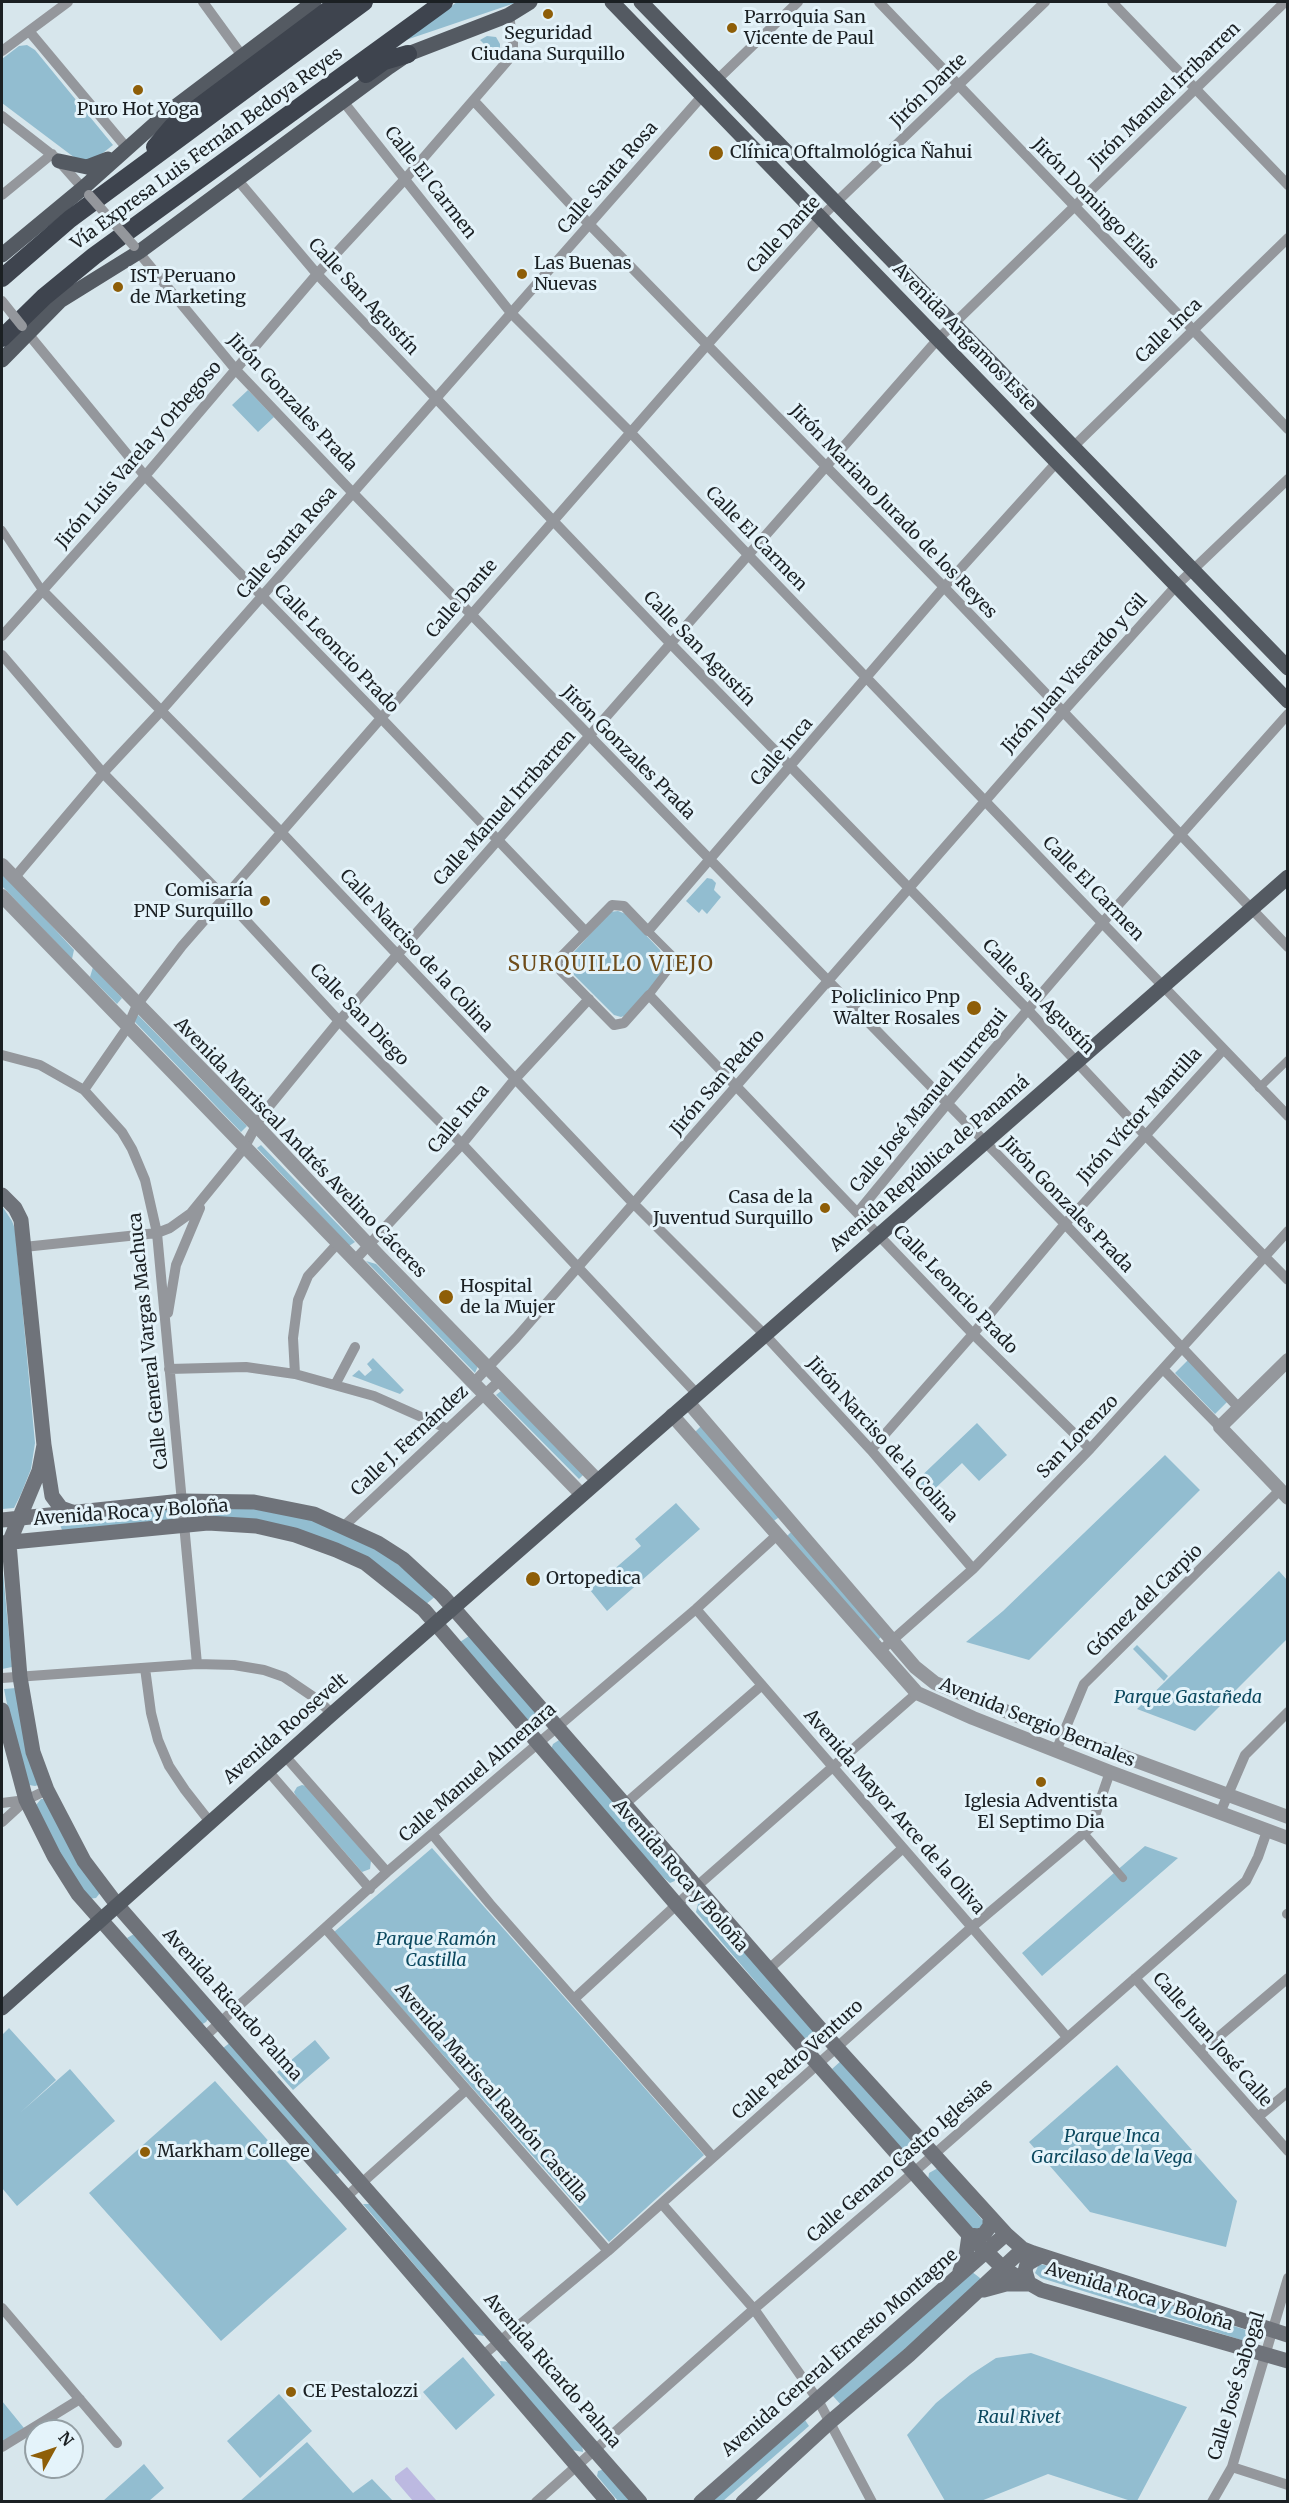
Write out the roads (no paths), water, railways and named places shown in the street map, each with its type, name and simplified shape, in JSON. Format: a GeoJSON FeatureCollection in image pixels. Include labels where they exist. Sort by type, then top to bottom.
{"type":"FeatureCollection","features":[{"type":"Feature","properties":{"kind":"highway"},"geometry":{"type":"LineString","coordinates":[[130,175],[172,128],[339,2]]}},
{"type":"Feature","properties":{"kind":"highway","name":"Vía Expresa Luis Fernán Bedoya Reyes"},"geometry":{"type":"LineString","coordinates":[[2,278],[70,219],[364,2]]}},
{"type":"Feature","properties":{"kind":"highway","name":"Vía Expresa Luis Fernán Bedoya Reyes"},"geometry":{"type":"LineString","coordinates":[[2,338],[44,297],[94,256],[444,2]]}},
{"type":"Feature","properties":{"kind":"highway"},"geometry":{"type":"LineString","coordinates":[[44,297],[120,249],[384,61],[408,54]]}},
{"type":"Feature","properties":{"kind":"main road"},"geometry":{"type":"LineString","coordinates":[[2,255],[86,191],[123,150],[167,113],[314,2]]}},
{"type":"Feature","properties":{"kind":"main road","name":"Avenida Angamos Este"},"geometry":{"type":"LineString","coordinates":[[612,2],[1287,700]]}},
{"type":"Feature","properties":{"kind":"main road","name":"Avenida Angamos Este"},"geometry":{"type":"LineString","coordinates":[[641,2],[1287,668]]}},
{"type":"Feature","properties":{"kind":"main road"},"geometry":{"type":"LineString","coordinates":[[2,360],[25,330],[60,301],[408,54],[509,15],[531,3]]}},
{"type":"Feature","properties":{"kind":"main road"},"geometry":{"type":"LineString","coordinates":[[56,158],[87,167],[99,164],[123,150]]}},
{"type":"Feature","properties":{"kind":"main road","name":"Avenida República de Panamá"},"geometry":{"type":"LineString","coordinates":[[597,1481],[1287,877]]}},
{"type":"Feature","properties":{"kind":"main road"},"geometry":{"type":"LineString","coordinates":[[2,1195],[15,1208],[21,1220],[44,1445],[52,1496],[68,1513]]}},
{"type":"Feature","properties":{"kind":"main road"},"geometry":{"type":"LineString","coordinates":[[5,1543],[21,1518],[39,1471],[44,1445]]}},
{"type":"Feature","properties":{"kind":"main road","name":"Avenida Roosevelt"},"geometry":{"type":"LineString","coordinates":[[2,2008],[597,1481]]}},
{"type":"Feature","properties":{"kind":"main road","name":"Avenida Roca y Boloña"},"geometry":{"type":"LineString","coordinates":[[2,1520],[183,1501],[254,1502],[314,1514],[378,1543],[403,1559],[434,1586],[837,2048],[990,2217],[1023,2249],[1287,2335]]}},
{"type":"Feature","properties":{"kind":"main road"},"geometry":{"type":"LineString","coordinates":[[68,1513],[60,1516],[57,1526],[63,1535],[68,1537]]}},
{"type":"Feature","properties":{"kind":"main road","name":"Avenida Roca y Boloña"},"geometry":{"type":"LineString","coordinates":[[5,1543],[208,1523],[256,1526],[295,1535],[336,1550],[373,1568],[408,1595],[436,1623],[677,1905],[969,2235],[1004,2269],[1041,2290],[1287,2361]]}},
{"type":"Feature","properties":{"kind":"main road","name":"Avenida Ricardo Palma"},"geometry":{"type":"LineString","coordinates":[[5,1543],[20,1677],[33,1752],[47,1790],[84,1861],[118,1906],[640,2502]]}},
{"type":"Feature","properties":{"kind":"main road"},"geometry":{"type":"LineString","coordinates":[[2,1710],[26,1800],[54,1856],[78,1894],[346,2198],[608,2502]]}},
{"type":"Feature","properties":{"kind":"main road"},"geometry":{"type":"LineString","coordinates":[[982,2289],[986,2273],[982,2269],[964,2269],[969,2235],[984,2234],[990,2226],[990,2217]]}},
{"type":"Feature","properties":{"kind":"main road","name":"Avenida General Ernesto Montagne"},"geometry":{"type":"LineString","coordinates":[[701,2502],[1006,2234]]}},
{"type":"Feature","properties":{"kind":"main road"},"geometry":{"type":"LineString","coordinates":[[743,2502],[830,2422],[982,2289],[1023,2249]]}},
{"type":"Feature","properties":{"kind":"main road"},"geometry":{"type":"LineString","coordinates":[[982,2289],[1006,2284],[1029,2284],[1025,2271],[1027,2264],[1041,2256]]}},
{"type":"Feature","properties":{"kind":"street"},"geometry":{"type":"LineString","coordinates":[[2,51],[68,2]]}},
{"type":"Feature","properties":{"kind":"street"},"geometry":{"type":"LineString","coordinates":[[203,2],[243,57]]}},
{"type":"Feature","properties":{"kind":"street"},"geometry":{"type":"LineString","coordinates":[[717,80],[798,2]]}},
{"type":"Feature","properties":{"kind":"street","name":"Jirón Domingo Elías"},"geometry":{"type":"LineString","coordinates":[[879,2],[1287,429]]}},
{"type":"Feature","properties":{"kind":"street","name":"Jirón Dante"},"geometry":{"type":"LineString","coordinates":[[836,203],[1045,2]]}},
{"type":"Feature","properties":{"kind":"street"},"geometry":{"type":"LineString","coordinates":[[1112,2],[1287,185]]}},
{"type":"Feature","properties":{"kind":"street","name":"Jirón Manuel Irribarren"},"geometry":{"type":"LineString","coordinates":[[938,339],[1285,2]]}},
{"type":"Feature","properties":{"kind":"street","name":"Jirón Luis Varela y Orbegoso"},"geometry":{"type":"LineString","coordinates":[[2,636],[144,476],[317,274],[406,178],[509,59],[513,51],[509,15]]}},
{"type":"Feature","properties":{"kind":"street"},"geometry":{"type":"LineString","coordinates":[[29,32],[123,150]]}},
{"type":"Feature","properties":{"kind":"street","name":"Calle Santa Rosa"},"geometry":{"type":"LineString","coordinates":[[15,878],[103,773],[162,711],[703,95]]}},
{"type":"Feature","properties":{"kind":"street","name":"Calle El Carmen"},"geometry":{"type":"LineString","coordinates":[[342,100],[511,313],[749,555],[1287,1116]]}},
{"type":"Feature","properties":{"kind":"street","name":"Jirón Mariano Jurado de los Reyes"},"geometry":{"type":"LineString","coordinates":[[474,100],[589,224],[944,587],[1287,947]]}},
{"type":"Feature","properties":{"kind":"street","name":"Jirón Gonzales Prada"},"geometry":{"type":"LineString","coordinates":[[2,116],[56,158],[136,249],[236,370],[470,616],[1065,1224],[1239,1408]]}},
{"type":"Feature","properties":{"kind":"street"},"geometry":{"type":"LineString","coordinates":[[2,195],[56,158]]}},
{"type":"Feature","properties":{"kind":"street","name":"Calle San Agustín"},"geometry":{"type":"LineString","coordinates":[[236,178],[317,274],[436,399],[1287,1280]]}},
{"type":"Feature","properties":{"kind":"street","name":"Calle Dante"},"geometry":{"type":"LineString","coordinates":[[84,1089],[127,1028],[137,1005],[224,897],[552,520],[821,217],[836,203]]}},
{"type":"Feature","properties":{"kind":"street","name":"Calle Inca"},"geometry":{"type":"LineString","coordinates":[[1073,447],[1287,238]]}},
{"type":"Feature","properties":{"kind":"street","name":"Calle Leoncio Prado"},"geometry":{"type":"LineString","coordinates":[[2,301],[144,476],[585,931]]}},
{"type":"Feature","properties":{"kind":"street","name":"Calle Manuel Irribarren"},"geometry":{"type":"LineString","coordinates":[[24,1247],[157,1233],[177,1224],[204,1199],[244,1148],[262,1115],[339,1021],[938,339]]}},
{"type":"Feature","properties":{"kind":"street","name":"Calle Inca"},"geometry":{"type":"LineString","coordinates":[[648,931],[944,587],[1057,462]]}},
{"type":"Feature","properties":{"kind":"street"},"geometry":{"type":"LineString","coordinates":[[1193,570],[1287,479]]}},
{"type":"Feature","properties":{"kind":"street"},"geometry":{"type":"LineString","coordinates":[[2,530],[42,590]]}},
{"type":"Feature","properties":{"kind":"street","name":"Jirón Juan Viscardo y Gil"},"geometry":{"type":"LineString","coordinates":[[984,801],[1176,586],[1193,570]]}},
{"type":"Feature","properties":{"kind":"street","name":"Calle Narciso de la Colina"},"geometry":{"type":"LineString","coordinates":[[42,590],[282,833],[634,1204],[765,1335]]}},
{"type":"Feature","properties":{"kind":"street","name":"Calle San Diego"},"geometry":{"type":"LineString","coordinates":[[2,655],[103,773],[578,1267],[692,1398]]}},
{"type":"Feature","properties":{"kind":"street","name":"Calle José Manuel Iturregui"},"geometry":{"type":"LineString","coordinates":[[858,1212],[1103,922],[1287,714]]}},
{"type":"Feature","properties":{"kind":"street","name":"Jirón San Pedro"},"geometry":{"type":"LineString","coordinates":[[473,1383],[634,1204],[984,801]]}},
{"type":"Feature","properties":{"kind":"street","name":"Avenida Mariscal Andrés Avelino Cáceres"},"geometry":{"type":"LineString","coordinates":[[2,864],[597,1481]]}},
{"type":"Feature","properties":{"kind":"street"},"geometry":{"type":"LineString","coordinates":[[2,896],[127,1028],[582,1495]]}},
{"type":"Feature","properties":{"kind":"street"},"geometry":{"type":"LineString","coordinates":[[616,904],[624,906],[648,931],[674,957],[675,961],[624,1023],[614,1025],[561,971],[557,964],[559,958],[608,907],[616,904]]}},
{"type":"Feature","properties":{"kind":"street"},"geometry":{"type":"LineString","coordinates":[[77,974],[89,956]]}},
{"type":"Feature","properties":{"kind":"street","name":"Calle Leoncio Prado"},"geometry":{"type":"LineString","coordinates":[[649,995],[973,1334],[1090,1449]]}},
{"type":"Feature","properties":{"kind":"street","name":"Calle Inca"},"geometry":{"type":"LineString","coordinates":[[354,1261],[462,1144],[515,1079],[589,999]]}},
{"type":"Feature","properties":{"kind":"street","name":"Jirón Víctor Mantilla"},"geometry":{"type":"LineString","coordinates":[[871,1450],[973,1334],[1065,1224],[1223,1050]]}},
{"type":"Feature","properties":{"kind":"street","name":"Calle General Vargas Machuca"},"geometry":{"type":"LineString","coordinates":[[2,1055],[40,1065],[84,1089],[108,1116],[132,1149],[150,1195],[157,1233],[197,1664]]}},
{"type":"Feature","properties":{"kind":"street"},"geometry":{"type":"LineString","coordinates":[[1259,1088],[1287,1060]]}},
{"type":"Feature","properties":{"kind":"street","name":"Calle Manuel Irribarren"},"geometry":{"type":"LineString","coordinates":[[165,1327],[176,1265],[204,1199]]}},
{"type":"Feature","properties":{"kind":"street","name":"San Lorenzo"},"geometry":{"type":"LineString","coordinates":[[879,1652],[973,1569],[1090,1449],[1164,1370],[1287,1231]]}},
{"type":"Feature","properties":{"kind":"street"},"geometry":{"type":"LineString","coordinates":[[295,1374],[293,1338],[298,1300],[308,1276],[338,1243]]}},
{"type":"Feature","properties":{"kind":"street","name":"Jirón Narciso de la Colina"},"geometry":{"type":"LineString","coordinates":[[765,1335],[871,1450],[973,1569]]}},
{"type":"Feature","properties":{"kind":"street"},"geometry":{"type":"LineString","coordinates":[[335,1385],[355,1347]]}},
{"type":"Feature","properties":{"kind":"street"},"geometry":{"type":"LineString","coordinates":[[1220,1427],[1287,1360]]}},
{"type":"Feature","properties":{"kind":"street"},"geometry":{"type":"LineString","coordinates":[[169,1369],[246,1368],[295,1374],[374,1396],[432,1421],[442,1432]]}},
{"type":"Feature","properties":{"kind":"street"},"geometry":{"type":"LineString","coordinates":[[1164,1370],[1284,1494]]}},
{"type":"Feature","properties":{"kind":"street","name":"Calle J. Fernández"},"geometry":{"type":"LineString","coordinates":[[344,1526],[499,1381]]}},
{"type":"Feature","properties":{"kind":"street","name":"Avenida Sergio Bernales"},"geometry":{"type":"LineString","coordinates":[[692,1398],[915,1666],[935,1683],[1063,1734],[1287,1817]]}},
{"type":"Feature","properties":{"kind":"street","name":"Avenida Sergio Bernales"},"geometry":{"type":"LineString","coordinates":[[672,1415],[776,1536],[917,1693],[973,1719],[1287,1838]]}},
{"type":"Feature","properties":{"kind":"street","name":"Gómez del Carpio"},"geometry":{"type":"LineString","coordinates":[[1056,1751],[1084,1684],[1284,1494]]}},
{"type":"Feature","properties":{"kind":"street","name":"Calle Manuel Almenara"},"geometry":{"type":"LineString","coordinates":[[204,2037],[327,1929],[387,1872],[696,1609],[776,1536]]}},
{"type":"Feature","properties":{"kind":"street","name":"Avenida Mayor Arce de la Oliva"},"geometry":{"type":"LineString","coordinates":[[696,1609],[1067,2037]]}},
{"type":"Feature","properties":{"kind":"street"},"geometry":{"type":"LineString","coordinates":[[2,1678],[197,1664],[234,1665],[264,1670],[284,1677],[318,1700],[332,1714]]}},
{"type":"Feature","properties":{"kind":"street"},"geometry":{"type":"LineString","coordinates":[[145,1668],[151,1713],[158,1740],[185,1790],[210,1822]]}},
{"type":"Feature","properties":{"kind":"street"},"geometry":{"type":"LineString","coordinates":[[625,1804],[762,1685]]}},
{"type":"Feature","properties":{"kind":"street"},"geometry":{"type":"LineString","coordinates":[[574,1999],[696,1887],[917,1693]]}},
{"type":"Feature","properties":{"kind":"street"},"geometry":{"type":"LineString","coordinates":[[973,1719],[979,1702]]}},
{"type":"Feature","properties":{"kind":"street"},"geometry":{"type":"LineString","coordinates":[[1221,1813],[1245,1755],[1287,1712]]}},
{"type":"Feature","properties":{"kind":"street"},"geometry":{"type":"LineString","coordinates":[[285,1756],[387,1872]]}},
{"type":"Feature","properties":{"kind":"street"},"geometry":{"type":"LineString","coordinates":[[1146,1786],[1152,1767]]}},
{"type":"Feature","properties":{"kind":"street"},"geometry":{"type":"LineString","coordinates":[[267,1771],[370,1889]]}},
{"type":"Feature","properties":{"kind":"street","name":"Calle Pedro Venturo"},"geometry":{"type":"LineString","coordinates":[[482,2356],[608,2251],[972,1927],[1092,1827],[1110,1772]]}},
{"type":"Feature","properties":{"kind":"street"},"geometry":{"type":"LineString","coordinates":[[2,1822],[26,1800],[47,1790]]}},
{"type":"Feature","properties":{"kind":"street"},"geometry":{"type":"LineString","coordinates":[[2,1803],[26,1800]]}},
{"type":"Feature","properties":{"kind":"street","name":"Calle Genaro Castro Iglesias"},"geometry":{"type":"LineString","coordinates":[[536,2502],[1246,1881],[1267,1832]]}},
{"type":"Feature","properties":{"kind":"street"},"geometry":{"type":"LineString","coordinates":[[1084,1833],[1123,1878]]}},
{"type":"Feature","properties":{"kind":"street"},"geometry":{"type":"LineString","coordinates":[[433,1835],[713,2157]]}},
{"type":"Feature","properties":{"kind":"street"},"geometry":{"type":"LineString","coordinates":[[770,1969],[903,1848]]}},
{"type":"Feature","properties":{"kind":"street","name":"Avenida Mariscal Ramón Castilla"},"geometry":{"type":"LineString","coordinates":[[327,1929],[465,2091],[608,2251]]}},
{"type":"Feature","properties":{"kind":"street","name":"Calle Juan José Calle"},"geometry":{"type":"LineString","coordinates":[[1135,1978],[1202,2051],[1287,2151]]}},
{"type":"Feature","properties":{"kind":"street"},"geometry":{"type":"LineString","coordinates":[[1202,2051],[1287,1978]]}},
{"type":"Feature","properties":{"kind":"street"},"geometry":{"type":"LineString","coordinates":[[346,2198],[465,2091]]}},
{"type":"Feature","properties":{"kind":"street"},"geometry":{"type":"LineString","coordinates":[[1258,2117],[1287,2092]]}},
{"type":"Feature","properties":{"kind":"street"},"geometry":{"type":"LineString","coordinates":[[662,2204],[754,2309],[818,2400],[872,2502]]}},
{"type":"Feature","properties":{"kind":"street","name":"Calle José Sabogal"},"geometry":{"type":"LineString","coordinates":[[1212,2502],[1232,2468],[1287,2278]]}},
{"type":"Feature","properties":{"kind":"street"},"geometry":{"type":"LineString","coordinates":[[2,2308],[117,2443]]}},
{"type":"Feature","properties":{"kind":"street"},"geometry":{"type":"LineString","coordinates":[[2,2447],[80,2400]]}},
{"type":"Feature","properties":{"kind":"street"},"geometry":{"type":"LineString","coordinates":[[1232,2468],[1287,2485]]}},
{"type":"Feature","properties":{"kind":"place","name":"Seguridad Ciudana Surquillo"},"geometry":{"type":"Point","coordinates":[548,14]}},
{"type":"Feature","properties":{"kind":"place","name":"Parroquia San Vicente de Paul"},"geometry":{"type":"Point","coordinates":[732,28]}},
{"type":"Feature","properties":{"kind":"place","name":"Puro Hot Yoga"},"geometry":{"type":"Point","coordinates":[138,90]}},
{"type":"Feature","properties":{"kind":"place","name":"Clínica Oftalmológica Ñahui"},"geometry":{"type":"Point","coordinates":[716,153]}},
{"type":"Feature","properties":{"kind":"place","name":"Las Buenas Nuevas"},"geometry":{"type":"Point","coordinates":[522,274]}},
{"type":"Feature","properties":{"kind":"place","name":"IST Peruano de Marketing"},"geometry":{"type":"Point","coordinates":[118,287]}},
{"type":"Feature","properties":{"kind":"place","name":"Comisaría PNP Surquillo"},"geometry":{"type":"Point","coordinates":[265,901]}},
{"type":"Feature","properties":{"kind":"place","name":"Policlinico Pnp Walter Rosales"},"geometry":{"type":"Point","coordinates":[974,1008]}},
{"type":"Feature","properties":{"kind":"place","name":"Casa de la Juventud Surquillo"},"geometry":{"type":"Point","coordinates":[825,1208]}},
{"type":"Feature","properties":{"kind":"place","name":"Hospital de la Mujer"},"geometry":{"type":"Point","coordinates":[446,1297]}},
{"type":"Feature","properties":{"kind":"place","name":"Ortopedica"},"geometry":{"type":"Point","coordinates":[533,1579]}},
{"type":"Feature","properties":{"kind":"place","name":"Iglesia Adventista El Septimo Dia"},"geometry":{"type":"Point","coordinates":[1041,1782]}},
{"type":"Feature","properties":{"kind":"place","name":"Markham College"},"geometry":{"type":"Point","coordinates":[145,2152]}},
{"type":"Feature","properties":{"kind":"place","name":"CE Pestalozzi"},"geometry":{"type":"Point","coordinates":[291,2392]}},
{"type":"Feature","properties":{"kind":"district","name":"SURQUILLO VIEJO"},"geometry":{"type":"Point","coordinates":[611,965]}},
{"type":"Feature","properties":{"kind":"park label","name":"Parque Gastañeda"},"geometry":{"type":"Point","coordinates":[1188,1698]}},
{"type":"Feature","properties":{"kind":"park label","name":"Parque Ramón Castilla"},"geometry":{"type":"Point","coordinates":[436,1950]}},
{"type":"Feature","properties":{"kind":"park label","name":"Parque Inca Garcilaso de la Vega"},"geometry":{"type":"Point","coordinates":[1112,2147]}},
{"type":"Feature","properties":{"kind":"park label","name":"Raul Rivet"},"geometry":{"type":"Point","coordinates":[1019,2418]}}]}
